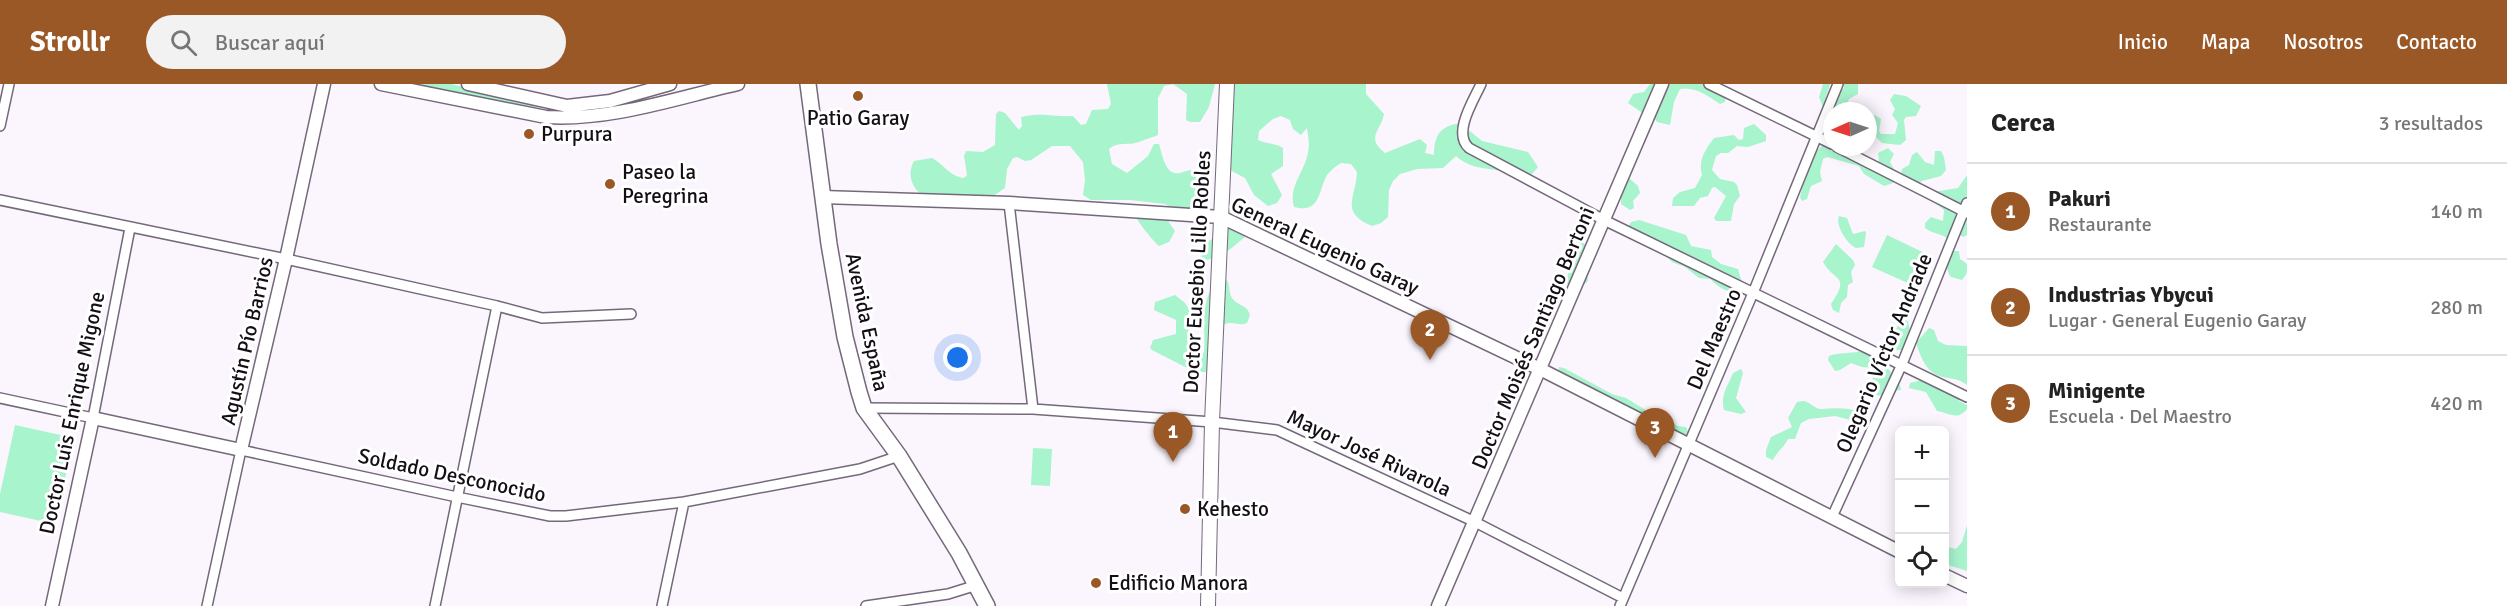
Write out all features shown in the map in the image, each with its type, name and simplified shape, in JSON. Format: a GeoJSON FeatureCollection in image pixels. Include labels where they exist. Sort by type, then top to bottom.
{"type":"FeatureCollection","features":[{"type":"Feature","properties":{"kind":"main road","name":"Avenida España"},"geometry":{"type":"LineString","coordinates":[[808,84],[822,197],[845,337],[864,408],[899,456],[977,585],[987,606]]}},
{"type":"Feature","properties":{"kind":"main road","name":"Doctor Eusebio Lillo Robles"},"geometry":{"type":"LineString","coordinates":[[1208,606],[1212,422],[1227,84]]}},
{"type":"Feature","properties":{"kind":"street"},"geometry":{"type":"LineString","coordinates":[[0,126],[9,84]]}},
{"type":"Feature","properties":{"kind":"street","name":"Agustín Pío Barrios"},"geometry":{"type":"LineString","coordinates":[[207,606],[324,84]]}},
{"type":"Feature","properties":{"kind":"street"},"geometry":{"type":"LineString","coordinates":[[381,84],[528,114],[568,118],[596,117],[738,84]]}},
{"type":"Feature","properties":{"kind":"street"},"geometry":{"type":"LineString","coordinates":[[468,84],[553,104],[574,106],[610,101],[670,84]]}},
{"type":"Feature","properties":{"kind":"street"},"geometry":{"type":"LineString","coordinates":[[1481,84],[1463,129],[1463,140],[1469,148],[1604,220],[1967,397]]}},
{"type":"Feature","properties":{"kind":"street","name":"Doctor Moisés Santiago Bertoni"},"geometry":{"type":"LineString","coordinates":[[1438,606],[1662,84]]}},
{"type":"Feature","properties":{"kind":"street"},"geometry":{"type":"LineString","coordinates":[[1709,84],[1823,139]]}},
{"type":"Feature","properties":{"kind":"street","name":"Del Maestro"},"geometry":{"type":"LineString","coordinates":[[1621,602],[1753,293],[1838,84]]}},
{"type":"Feature","properties":{"kind":"street"},"geometry":{"type":"LineString","coordinates":[[1856,156],[1966,209]]}},
{"type":"Feature","properties":{"kind":"street","name":"General Eugenio Garay"},"geometry":{"type":"LineString","coordinates":[[822,197],[1009,203],[1221,217],[1540,369],[1895,550]]}},
{"type":"Feature","properties":{"kind":"street"},"geometry":{"type":"LineString","coordinates":[[0,200],[286,259],[542,318],[631,315]]}},
{"type":"Feature","properties":{"kind":"street"},"geometry":{"type":"LineString","coordinates":[[1009,203],[1034,409]]}},
{"type":"Feature","properties":{"kind":"street","name":"Olegario Víctor Andrade"},"geometry":{"type":"LineString","coordinates":[[1832,517],[1902,364],[1966,209]]}},
{"type":"Feature","properties":{"kind":"street","name":"Doctor Luis Enrique Migone"},"geometry":{"type":"LineString","coordinates":[[52,606],[93,418],[130,228]]}},
{"type":"Feature","properties":{"kind":"street"},"geometry":{"type":"LineString","coordinates":[[435,606],[497,306]]}},
{"type":"Feature","properties":{"kind":"street","name":"Soldado Desconocido"},"geometry":{"type":"LineString","coordinates":[[0,398],[550,516],[684,502],[860,469],[899,456]]}},
{"type":"Feature","properties":{"kind":"street","name":"Mayor José Rivarola"},"geometry":{"type":"LineString","coordinates":[[864,408],[1034,409],[1261,426],[1277,430],[1476,522],[1621,602]]}},
{"type":"Feature","properties":{"kind":"street"},"geometry":{"type":"LineString","coordinates":[[662,606],[684,502]]}},
{"type":"Feature","properties":{"kind":"street"},"geometry":{"type":"LineString","coordinates":[[1949,577],[1967,586]]}},
{"type":"Feature","properties":{"kind":"street"},"geometry":{"type":"LineString","coordinates":[[866,606],[948,594],[977,585]]}},
{"type":"Feature","properties":{"kind":"green space"},"geometry":{"type":"Polygon","coordinates":[[[407,84],[451,84],[513,99],[551,112],[407,84]]]}},
{"type":"Feature","properties":{"kind":"green space"},"geometry":{"type":"Polygon","coordinates":[[[1107,84],[1173,84],[1164,86],[1158,98],[1158,135],[1135,143],[1112,147],[1109,149],[1112,164],[1127,173],[1148,156],[1154,144],[1159,144],[1170,171],[1174,173],[1190,170],[1198,172],[1211,217],[1188,218],[1180,221],[1171,207],[1165,204],[1130,200],[1091,200],[1083,195],[1085,180],[1083,162],[1070,146],[1052,146],[1031,160],[1013,158],[1007,169],[1005,188],[993,196],[922,195],[913,184],[911,170],[914,161],[932,158],[951,173],[964,178],[967,175],[964,156],[966,151],[983,152],[995,145],[996,114],[999,111],[1005,113],[1019,130],[1022,126],[1021,117],[1035,115],[1073,116],[1081,125],[1086,124],[1092,110],[1108,109],[1111,104],[1107,84]]]}},
{"type":"Feature","properties":{"kind":"green space"},"geometry":{"type":"Polygon","coordinates":[[[1173,84],[1215,84],[1209,107],[1200,122],[1186,120],[1187,94],[1173,84]]]}},
{"type":"Feature","properties":{"kind":"green space"},"geometry":{"type":"Polygon","coordinates":[[[1228,84],[1366,84],[1366,94],[1384,114],[1375,138],[1376,143],[1385,153],[1420,139],[1427,145],[1425,153],[1434,155],[1435,142],[1443,129],[1460,123],[1482,141],[1528,152],[1538,167],[1532,174],[1518,176],[1465,163],[1456,156],[1443,168],[1417,169],[1400,174],[1393,181],[1389,190],[1388,217],[1372,226],[1362,221],[1352,210],[1357,172],[1351,164],[1341,163],[1327,175],[1317,200],[1313,204],[1303,208],[1294,207],[1293,192],[1306,159],[1309,140],[1307,128],[1301,135],[1293,129],[1290,120],[1281,116],[1273,119],[1259,131],[1258,140],[1283,148],[1283,166],[1271,174],[1282,195],[1277,203],[1268,206],[1254,195],[1245,178],[1228,169],[1228,84]]]}},
{"type":"Feature","properties":{"kind":"green space"},"geometry":{"type":"Polygon","coordinates":[[[1650,84],[1657,84],[1665,91],[1668,90],[1669,84],[1714,84],[1726,91],[1725,102],[1720,104],[1696,90],[1680,89],[1674,102],[1670,125],[1657,122],[1653,116],[1644,114],[1628,103],[1633,94],[1644,92],[1650,84]]]}},
{"type":"Feature","properties":{"kind":"green space"},"geometry":{"type":"Polygon","coordinates":[[[1823,84],[1830,84],[1826,97],[1829,101],[1844,88],[1844,84],[1858,84],[1858,94],[1848,102],[1823,102],[1823,107],[1819,97],[1823,84]]]}},
{"type":"Feature","properties":{"kind":"green space"},"geometry":{"type":"Polygon","coordinates":[[[1894,94],[1906,96],[1921,106],[1916,116],[1906,117],[1904,120],[1906,140],[1900,145],[1882,143],[1877,138],[1877,116],[1881,119],[1879,131],[1881,134],[1895,134],[1898,123],[1892,115],[1895,109],[1890,100],[1894,94]]]}},
{"type":"Feature","properties":{"kind":"green space"},"geometry":{"type":"Polygon","coordinates":[[[1754,124],[1766,135],[1766,141],[1748,147],[1737,146],[1728,153],[1721,153],[1716,156],[1712,170],[1720,179],[1734,182],[1737,185],[1740,196],[1734,204],[1731,221],[1716,221],[1714,218],[1726,196],[1715,187],[1708,196],[1700,198],[1694,206],[1672,206],[1673,198],[1680,192],[1695,188],[1702,175],[1703,155],[1714,138],[1734,135],[1739,140],[1743,139],[1744,128],[1754,124]]]}},
{"type":"Feature","properties":{"kind":"green space"},"geometry":{"type":"Polygon","coordinates":[[[1823,145],[1823,156],[1857,156],[1875,164],[1879,161],[1878,153],[1888,148],[1894,154],[1890,162],[1896,173],[1893,183],[1884,186],[1864,174],[1859,166],[1827,157],[1823,159],[1820,172],[1822,181],[1811,186],[1807,199],[1802,201],[1800,197],[1807,167],[1823,145]]]}},
{"type":"Feature","properties":{"kind":"green space"},"geometry":{"type":"Polygon","coordinates":[[[1935,151],[1941,151],[1944,157],[1946,170],[1941,176],[1922,181],[1917,185],[1901,175],[1902,169],[1909,165],[1912,155],[1917,152],[1925,162],[1934,165],[1935,151]]]}},
{"type":"Feature","properties":{"kind":"green space"},"geometry":{"type":"Polygon","coordinates":[[[1967,175],[1967,235],[1963,237],[1953,231],[1947,238],[1925,228],[1925,223],[1931,217],[1943,221],[1944,210],[1935,203],[1933,192],[1958,188],[1967,175]]]}},
{"type":"Feature","properties":{"kind":"green space"},"geometry":{"type":"Polygon","coordinates":[[[1621,178],[1629,178],[1638,186],[1640,193],[1633,201],[1634,208],[1630,210],[1621,204],[1621,178]]]}},
{"type":"Feature","properties":{"kind":"green space"},"geometry":{"type":"Polygon","coordinates":[[[1135,215],[1166,218],[1175,231],[1169,242],[1159,246],[1135,215]]]}},
{"type":"Feature","properties":{"kind":"green space"},"geometry":{"type":"Polygon","coordinates":[[[1839,216],[1847,218],[1853,234],[1865,231],[1864,247],[1856,248],[1846,238],[1840,229],[1839,216]]]}},
{"type":"Feature","properties":{"kind":"green space"},"geometry":{"type":"Polygon","coordinates":[[[1639,220],[1686,235],[1691,246],[1711,250],[1712,257],[1721,264],[1738,269],[1742,283],[1738,292],[1727,291],[1710,279],[1699,278],[1685,267],[1672,262],[1664,254],[1625,232],[1631,222],[1639,220]]]}},
{"type":"Feature","properties":{"kind":"green space"},"geometry":{"type":"Polygon","coordinates":[[[1231,226],[1246,236],[1223,254],[1206,260],[1199,277],[1193,275],[1192,265],[1200,259],[1206,243],[1231,226]]]}},
{"type":"Feature","properties":{"kind":"green space"},"geometry":{"type":"Polygon","coordinates":[[[1887,235],[1933,257],[1919,288],[1872,267],[1887,235]]]}},
{"type":"Feature","properties":{"kind":"green space"},"geometry":{"type":"Polygon","coordinates":[[[1576,242],[1583,242],[1586,246],[1588,281],[1585,284],[1568,285],[1564,280],[1568,275],[1568,266],[1576,262],[1570,252],[1576,242]]]}},
{"type":"Feature","properties":{"kind":"green space"},"geometry":{"type":"Polygon","coordinates":[[[1836,244],[1853,260],[1855,265],[1851,272],[1853,282],[1848,285],[1847,297],[1841,303],[1839,313],[1833,310],[1831,304],[1840,288],[1839,279],[1823,262],[1836,244]]]}},
{"type":"Feature","properties":{"kind":"green space"},"geometry":{"type":"Polygon","coordinates":[[[1954,251],[1959,251],[1960,259],[1967,264],[1967,273],[1962,280],[1951,277],[1948,271],[1947,263],[1954,251]]]}},
{"type":"Feature","properties":{"kind":"green space"},"geometry":{"type":"Polygon","coordinates":[[[1220,279],[1226,279],[1232,298],[1247,309],[1250,315],[1247,323],[1228,323],[1223,326],[1210,370],[1195,372],[1152,350],[1150,348],[1153,340],[1176,334],[1176,320],[1154,310],[1155,302],[1175,295],[1185,303],[1190,311],[1189,338],[1192,348],[1196,353],[1204,353],[1204,313],[1208,295],[1220,279]]]}},
{"type":"Feature","properties":{"kind":"green space"},"geometry":{"type":"Polygon","coordinates":[[[1903,320],[1908,321],[1911,337],[1906,341],[1905,350],[1891,350],[1887,346],[1888,343],[1903,320]]]}},
{"type":"Feature","properties":{"kind":"green space"},"geometry":{"type":"Polygon","coordinates":[[[1929,328],[1934,330],[1938,341],[1946,345],[1967,346],[1967,385],[1959,380],[1937,375],[1925,365],[1916,343],[1929,328]]]}},
{"type":"Feature","properties":{"kind":"green space"},"geometry":{"type":"Polygon","coordinates":[[[1861,351],[1883,363],[1891,372],[1896,383],[1900,385],[1901,390],[1873,395],[1869,393],[1868,388],[1876,372],[1874,368],[1851,363],[1835,371],[1828,360],[1829,356],[1861,351]]]}},
{"type":"Feature","properties":{"kind":"green space"},"geometry":{"type":"Polygon","coordinates":[[[1559,367],[1612,394],[1626,398],[1652,414],[1678,426],[1686,427],[1689,433],[1683,436],[1558,372],[1559,367]]]}},
{"type":"Feature","properties":{"kind":"green space"},"geometry":{"type":"Polygon","coordinates":[[[1741,369],[1743,373],[1736,398],[1746,412],[1741,414],[1724,410],[1723,400],[1733,373],[1741,369]]]}},
{"type":"Feature","properties":{"kind":"green space"},"geometry":{"type":"Polygon","coordinates":[[[1922,380],[1959,398],[1959,401],[1967,405],[1967,409],[1960,415],[1937,411],[1926,392],[1909,388],[1910,383],[1922,380]]]}},
{"type":"Feature","properties":{"kind":"green space"},"geometry":{"type":"Polygon","coordinates":[[[1804,401],[1819,409],[1842,408],[1858,411],[1863,413],[1866,420],[1858,422],[1835,416],[1809,419],[1801,423],[1795,439],[1788,439],[1773,460],[1766,457],[1771,437],[1792,427],[1788,418],[1797,402],[1804,401]]]}},
{"type":"Feature","properties":{"kind":"green space"},"geometry":{"type":"Polygon","coordinates":[[[15,425],[74,438],[55,524],[0,512],[0,494],[15,425]]]}},
{"type":"Feature","properties":{"kind":"green space"},"geometry":{"type":"Polygon","coordinates":[[[1033,448],[1052,449],[1050,486],[1031,485],[1033,448]]]}},
{"type":"Feature","properties":{"kind":"green space"},"geometry":{"type":"Polygon","coordinates":[[[1967,525],[1967,571],[1949,565],[1949,547],[1956,549],[1962,542],[1967,525]]]}},
{"type":"Feature","properties":{"kind":"place","name":"Patio Garay"},"geometry":{"type":"Point","coordinates":[858,96]}},
{"type":"Feature","properties":{"kind":"place","name":"Purpura"},"geometry":{"type":"Point","coordinates":[529,134]}},
{"type":"Feature","properties":{"kind":"place","name":"Paseo la Peregrina"},"geometry":{"type":"Point","coordinates":[610,184]}},
{"type":"Feature","properties":{"kind":"place","name":"Industrias Ybycui"},"geometry":{"type":"Point","coordinates":[1430,360]}},
{"type":"Feature","properties":{"kind":"place","name":"Minigente"},"geometry":{"type":"Point","coordinates":[1655,458]}},
{"type":"Feature","properties":{"kind":"place","name":"Pakuri"},"geometry":{"type":"Point","coordinates":[1173,462]}},
{"type":"Feature","properties":{"kind":"place","name":"Kehesto"},"geometry":{"type":"Point","coordinates":[1185,509]}},
{"type":"Feature","properties":{"kind":"place","name":"Edificio Manora"},"geometry":{"type":"Point","coordinates":[1096,583]}}]}
